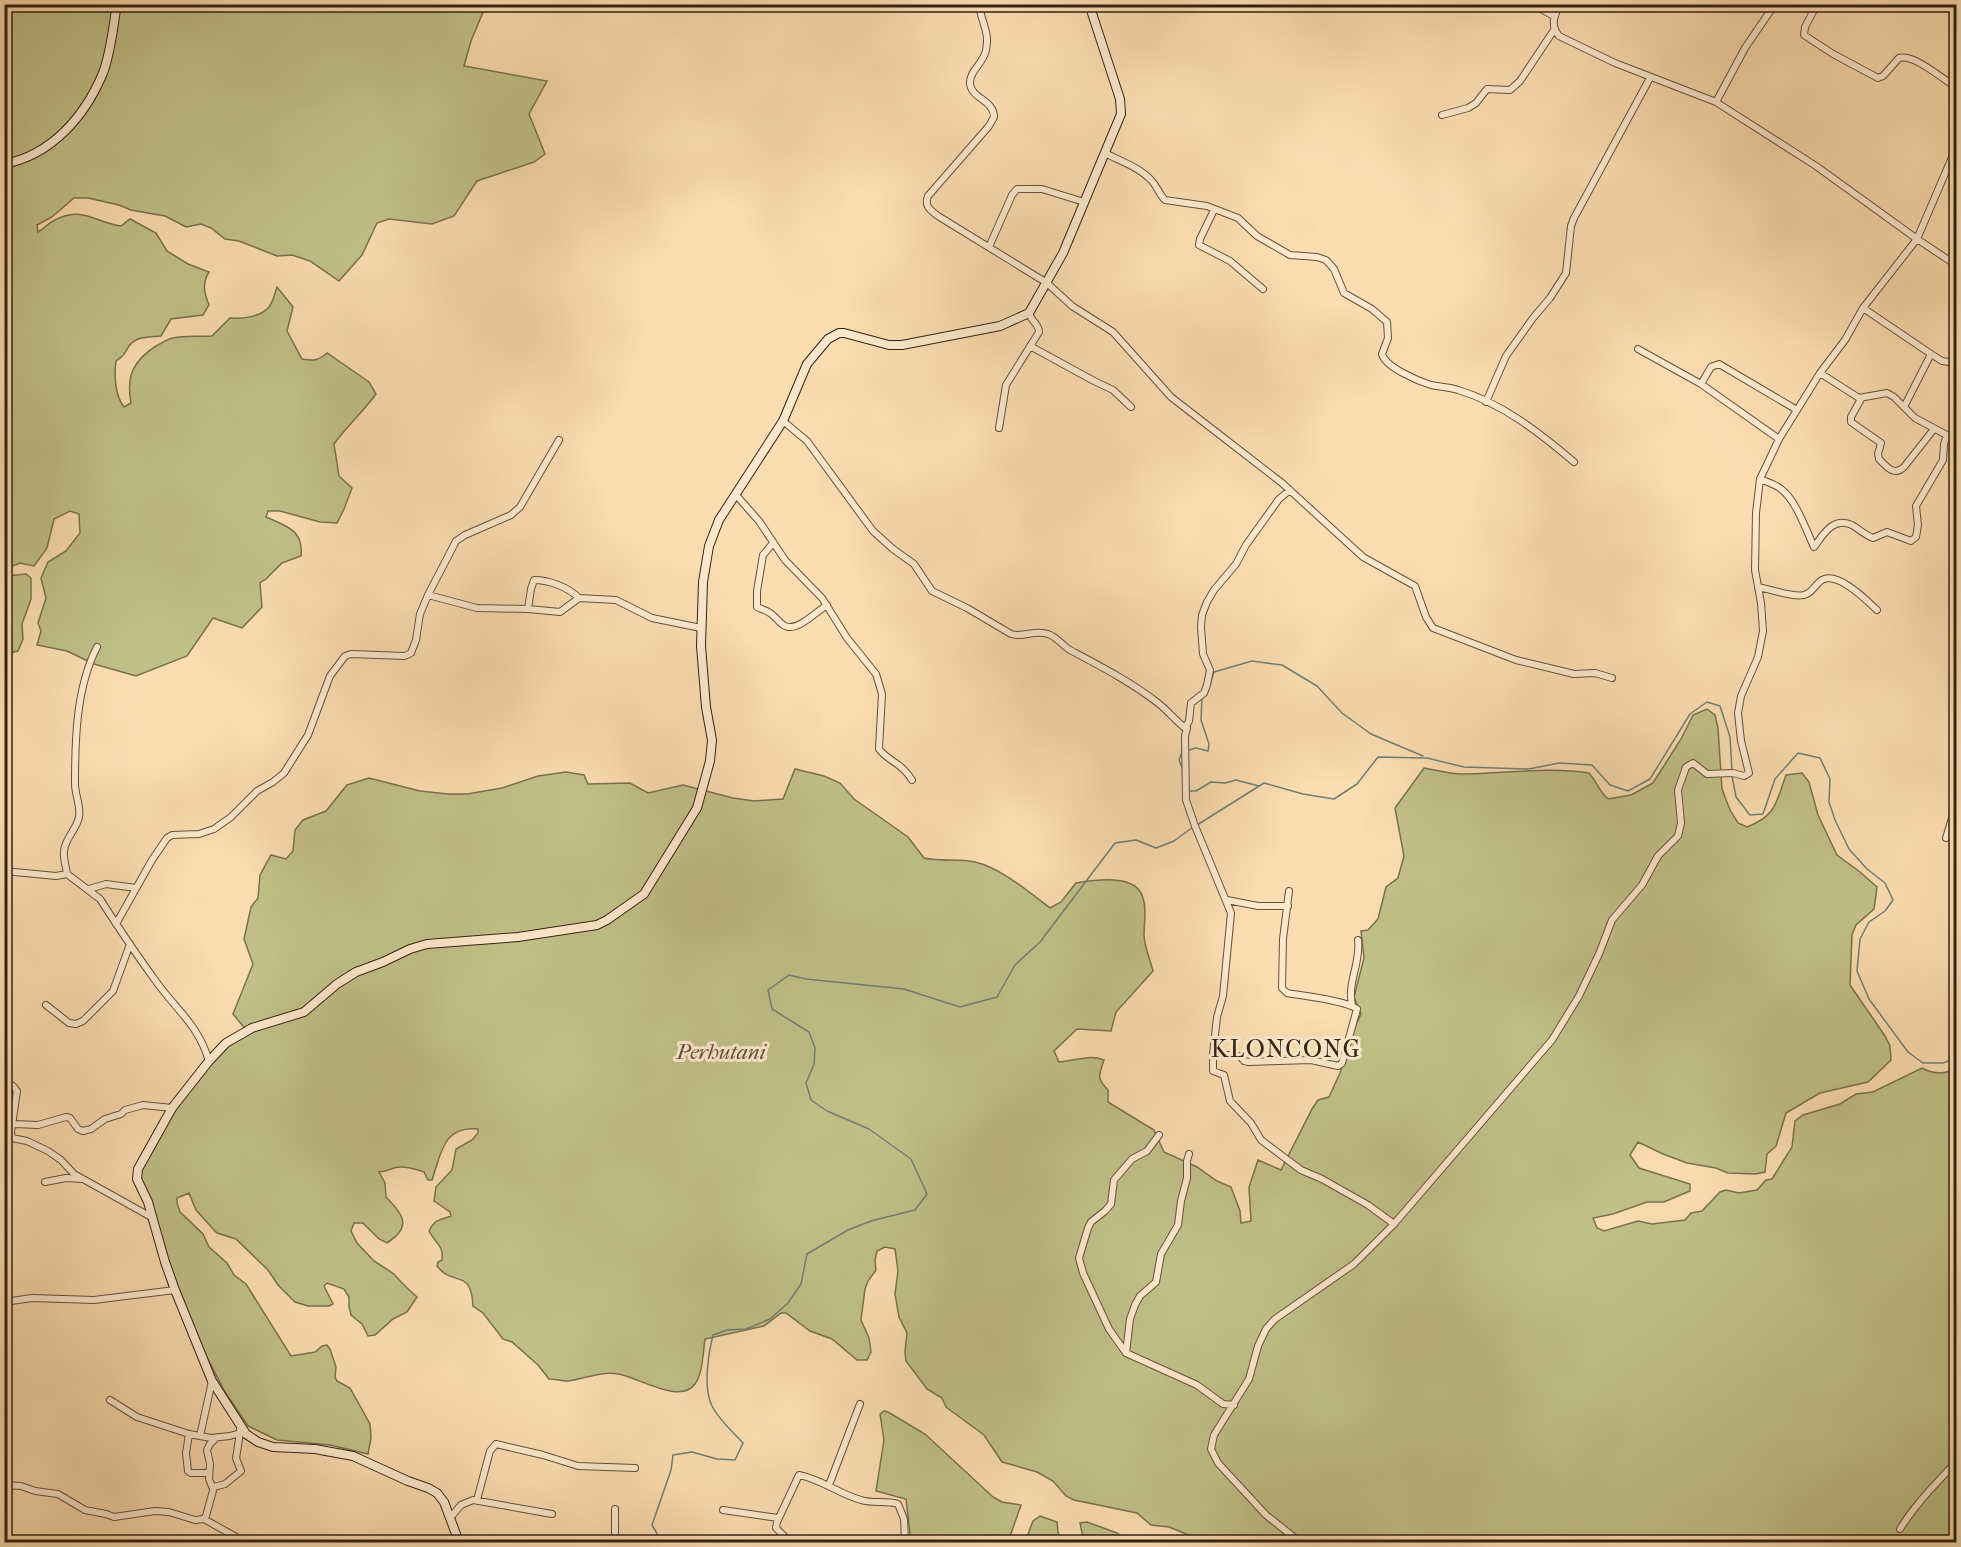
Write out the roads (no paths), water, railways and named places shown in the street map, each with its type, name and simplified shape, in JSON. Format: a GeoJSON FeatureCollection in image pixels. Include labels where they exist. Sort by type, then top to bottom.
{"type":"FeatureCollection","features":[{"type":"Feature","properties":{"kind":"street"},"geometry":{"type":"LineString","coordinates":[[4,164],[24,160],[35,154],[63,134],[73,123],[103,72],[109,52],[117,4]]}},
{"type":"Feature","properties":{"kind":"street"},"geometry":{"type":"LineString","coordinates":[[979,4],[988,40],[984,57],[971,78],[971,86],[974,92],[991,106],[994,117],[989,126],[942,178],[926,201],[931,211],[1047,283],[1072,306],[1117,335],[1171,397],[1290,490],[1357,553],[1414,586],[1428,622],[1437,631],[1516,660],[1574,674],[1595,674],[1612,678]]}},
{"type":"Feature","properties":{"kind":"street"},"geometry":{"type":"LineString","coordinates":[[459,1542],[441,1497],[428,1488],[353,1456],[315,1449],[266,1445],[240,1430],[212,1381],[165,1262],[153,1218],[137,1174],[143,1157],[172,1108],[209,1060],[226,1043],[243,1032],[304,1012],[348,976],[427,944],[518,937],[597,925],[644,894],[695,813],[710,761],[712,740],[706,707],[701,637],[703,582],[709,546],[719,520],[783,422],[807,364],[828,339],[838,333],[851,334],[889,345],[902,345],[1000,326],[1029,313],[1063,253],[1120,120],[1121,107],[1089,4]]}},
{"type":"Feature","properties":{"kind":"street"},"geometry":{"type":"LineString","coordinates":[[1532,4],[1554,16]]}},
{"type":"Feature","properties":{"kind":"street"},"geometry":{"type":"LineString","coordinates":[[1442,115],[1468,108],[1476,103],[1487,89],[1505,91],[1515,86],[1554,30],[1554,16],[1560,4]]}},
{"type":"Feature","properties":{"kind":"street"},"geometry":{"type":"LineString","coordinates":[[1716,102],[1745,48],[1775,4]]}},
{"type":"Feature","properties":{"kind":"street"},"geometry":{"type":"LineString","coordinates":[[1817,4],[1805,27],[1804,35],[1833,54],[1878,78],[1883,76],[1899,58],[1905,57],[1926,67],[1956,87]]}},
{"type":"Feature","properties":{"kind":"street"},"geometry":{"type":"LineString","coordinates":[[1554,30],[1559,36],[1582,48],[1650,78],[1716,102],[1816,165],[1956,265]]}},
{"type":"Feature","properties":{"kind":"street"},"geometry":{"type":"LineString","coordinates":[[1486,402],[1506,356],[1566,273],[1571,226],[1574,218],[1650,78]]}},
{"type":"Feature","properties":{"kind":"street"},"geometry":{"type":"LineString","coordinates":[[1300,1542],[1249,1498],[1214,1457],[1211,1446],[1217,1427],[1250,1379],[1260,1339],[1270,1323],[1354,1264],[1394,1224],[1556,1034],[1591,970],[1611,920],[1642,885],[1658,856],[1678,836],[1681,823],[1678,790],[1686,767],[1693,763],[1707,774],[1733,773],[1741,776],[1749,773],[1741,741],[1738,713],[1741,696],[1761,646],[1763,619],[1755,552],[1760,479],[1779,439],[1820,373],[1845,340],[1863,308],[1917,239],[1956,148]]}},
{"type":"Feature","properties":{"kind":"street"},"geometry":{"type":"LineString","coordinates":[[1105,153],[1132,166],[1147,177],[1165,200],[1203,205],[1238,218],[1257,236],[1290,255],[1321,258],[1330,264],[1344,293],[1371,309],[1387,322],[1388,338],[1382,356],[1390,365],[1419,381],[1458,390],[1486,402],[1528,426],[1574,462]]}},
{"type":"Feature","properties":{"kind":"street"},"geometry":{"type":"LineString","coordinates":[[989,247],[1012,195],[1017,189],[1042,189],[1084,202]]}},
{"type":"Feature","properties":{"kind":"street"},"geometry":{"type":"LineString","coordinates":[[1214,210],[1200,238],[1199,245],[1230,261],[1263,289]]}},
{"type":"Feature","properties":{"kind":"street"},"geometry":{"type":"LineString","coordinates":[[1863,308],[1942,361],[1956,363]]}},
{"type":"Feature","properties":{"kind":"street"},"geometry":{"type":"LineString","coordinates":[[999,428],[1006,385],[1040,330],[1029,313]]}},
{"type":"Feature","properties":{"kind":"street"},"geometry":{"type":"LineString","coordinates":[[1030,346],[1113,390],[1131,407]]}},
{"type":"Feature","properties":{"kind":"street"},"geometry":{"type":"LineString","coordinates":[[1638,349],[1701,384],[1779,439]]}},
{"type":"Feature","properties":{"kind":"street"},"geometry":{"type":"LineString","coordinates":[[1904,407],[1931,354]]}},
{"type":"Feature","properties":{"kind":"street"},"geometry":{"type":"LineString","coordinates":[[1701,384],[1711,367],[1719,364],[1797,410]]}},
{"type":"Feature","properties":{"kind":"street"},"geometry":{"type":"LineString","coordinates":[[1820,373],[1861,399]]}},
{"type":"Feature","properties":{"kind":"street"},"geometry":{"type":"LineString","coordinates":[[1934,429],[1904,467],[1894,472],[1879,459],[1881,443],[1851,422],[1851,417],[1861,399],[1887,393],[1915,418],[1956,440]]}},
{"type":"Feature","properties":{"kind":"street"},"geometry":{"type":"LineString","coordinates":[[783,422],[807,441],[873,531],[914,564],[932,591],[967,608],[1011,634],[1024,635],[1040,632],[1056,638],[1069,649],[1138,689],[1159,704],[1184,728],[1187,728]]}},
{"type":"Feature","properties":{"kind":"street"},"geometry":{"type":"LineString","coordinates":[[1760,479],[1773,483],[1791,500],[1814,547],[1832,525],[1839,523],[1851,525],[1873,538],[1887,532],[1911,541],[1916,537],[1916,506],[1943,460],[1947,435]]}},
{"type":"Feature","properties":{"kind":"street"},"geometry":{"type":"LineString","coordinates":[[116,924],[169,836],[199,834],[214,829],[231,817],[257,790],[284,773],[308,735],[326,685],[345,656],[354,654],[405,656],[411,653],[416,640],[420,614],[456,542],[511,515],[520,507],[559,440]]}},
{"type":"Feature","properties":{"kind":"street"},"geometry":{"type":"LineString","coordinates":[[1290,490],[1279,499],[1251,537],[1236,564],[1214,590],[1202,615],[1203,654],[1210,670],[1208,685],[1204,693],[1191,703],[1185,736],[1186,800],[1194,826],[1227,900],[1232,918],[1223,996],[1217,1017],[1213,1071],[1225,1076],[1232,1104],[1251,1123],[1260,1139],[1301,1170],[1359,1200],[1394,1224]]}},
{"type":"Feature","properties":{"kind":"street"},"geometry":{"type":"LineString","coordinates":[[736,495],[759,521],[785,560],[827,605],[847,638],[879,680],[882,694],[879,749],[902,767],[912,780]]}},
{"type":"Feature","properties":{"kind":"street"},"geometry":{"type":"LineString","coordinates":[[773,543],[763,555],[758,582],[757,606],[772,614],[785,626],[791,627],[802,623],[827,605]]}},
{"type":"Feature","properties":{"kind":"street"},"geometry":{"type":"LineString","coordinates":[[1758,587],[1801,596],[1809,593],[1822,580],[1834,578],[1877,610]]}},
{"type":"Feature","properties":{"kind":"street"},"geometry":{"type":"LineString","coordinates":[[528,609],[534,580],[546,581],[565,588],[579,598],[616,600],[652,618],[701,637]]}},
{"type":"Feature","properties":{"kind":"street"},"geometry":{"type":"LineString","coordinates":[[428,595],[477,608],[560,612],[579,598]]}},
{"type":"Feature","properties":{"kind":"street"},"geometry":{"type":"LineString","coordinates":[[67,874],[64,849],[79,816],[75,780],[76,735],[80,702],[88,666],[97,647]]}},
{"type":"Feature","properties":{"kind":"street"},"geometry":{"type":"LineString","coordinates":[[1946,838],[1956,805]]}},
{"type":"Feature","properties":{"kind":"street"},"geometry":{"type":"LineString","coordinates":[[4,872],[56,876],[67,874],[100,899],[162,989],[197,1031],[204,1042],[209,1060]]}},
{"type":"Feature","properties":{"kind":"street"},"geometry":{"type":"LineString","coordinates":[[89,889],[106,884],[136,888]]}},
{"type":"Feature","properties":{"kind":"street"},"geometry":{"type":"LineString","coordinates":[[1213,1054],[1237,1055],[1249,1062],[1311,1060],[1338,1066],[1343,1060],[1357,1009],[1352,1005],[1283,991],[1281,985],[1283,939],[1289,891]]}},
{"type":"Feature","properties":{"kind":"street"},"geometry":{"type":"LineString","coordinates":[[1227,900],[1258,906],[1288,906]]}},
{"type":"Feature","properties":{"kind":"street"},"geometry":{"type":"LineString","coordinates":[[1352,1005],[1350,991],[1359,957],[1358,940]]}},
{"type":"Feature","properties":{"kind":"street"},"geometry":{"type":"LineString","coordinates":[[46,1005],[69,1023],[76,1024],[83,1021],[113,991],[130,944]]}},
{"type":"Feature","properties":{"kind":"street"},"geometry":{"type":"LineString","coordinates":[[4,1082],[14,1086],[17,1091],[12,1138],[27,1141],[48,1151],[74,1174],[153,1218]]}},
{"type":"Feature","properties":{"kind":"street"},"geometry":{"type":"LineString","coordinates":[[13,1124],[38,1125],[66,1117],[70,1118],[82,1131],[91,1129],[105,1119],[125,1110],[142,1105],[172,1108]]}},
{"type":"Feature","properties":{"kind":"street"},"geometry":{"type":"LineString","coordinates":[[1159,1135],[1147,1151],[1132,1159],[1114,1180],[1111,1204],[1089,1224],[1079,1257],[1083,1273],[1111,1332],[1126,1353],[1202,1388],[1223,1404],[1234,1404]]}},
{"type":"Feature","properties":{"kind":"street"},"geometry":{"type":"LineString","coordinates":[[1126,1353],[1130,1319],[1135,1305],[1140,1296],[1156,1282],[1161,1254],[1178,1225],[1189,1154]]}},
{"type":"Feature","properties":{"kind":"street"},"geometry":{"type":"LineString","coordinates":[[45,1182],[66,1178],[85,1180]]}},
{"type":"Feature","properties":{"kind":"street"},"geometry":{"type":"LineString","coordinates":[[1956,1233],[1956,1284]]}},
{"type":"Feature","properties":{"kind":"street"},"geometry":{"type":"LineString","coordinates":[[4,1302],[32,1298],[94,1300],[175,1290]]}},
{"type":"Feature","properties":{"kind":"street"},"geometry":{"type":"LineString","coordinates":[[200,1436],[212,1381]]}},
{"type":"Feature","properties":{"kind":"street"},"geometry":{"type":"LineString","coordinates":[[110,1400],[137,1417],[189,1434],[216,1437],[240,1430]]}},
{"type":"Feature","properties":{"kind":"street"},"geometry":{"type":"LineString","coordinates":[[829,1485],[860,1404]]}},
{"type":"Feature","properties":{"kind":"street"},"geometry":{"type":"LineString","coordinates":[[204,1520],[213,1489],[225,1484],[241,1471],[242,1468],[236,1458],[240,1430]]}},
{"type":"Feature","properties":{"kind":"street"},"geometry":{"type":"LineString","coordinates":[[189,1434],[186,1453],[188,1471],[209,1473]]}},
{"type":"Feature","properties":{"kind":"street"},"geometry":{"type":"LineString","coordinates":[[213,1489],[209,1482],[210,1461],[207,1450],[216,1437]]}},
{"type":"Feature","properties":{"kind":"street"},"geometry":{"type":"LineString","coordinates":[[477,1500],[490,1451],[496,1444],[578,1466],[635,1468]]}},
{"type":"Feature","properties":{"kind":"street"},"geometry":{"type":"LineString","coordinates":[[1900,1529],[1933,1485],[1956,1462]]}},
{"type":"Feature","properties":{"kind":"street"},"geometry":{"type":"LineString","coordinates":[[790,1542],[776,1528],[778,1518],[799,1475],[829,1485],[864,1501],[898,1504],[904,1519],[905,1542]]}},
{"type":"Feature","properties":{"kind":"street"},"geometry":{"type":"LineString","coordinates":[[4,1485],[21,1486],[35,1491],[58,1494],[85,1510],[114,1517],[155,1511],[204,1520],[245,1542]]}},
{"type":"Feature","properties":{"kind":"street"},"geometry":{"type":"LineString","coordinates":[[450,1518],[461,1505],[477,1500],[552,1514]]}},
{"type":"Feature","properties":{"kind":"street"},"geometry":{"type":"LineString","coordinates":[[615,1509],[615,1542]]}},
{"type":"Feature","properties":{"kind":"street"},"geometry":{"type":"LineString","coordinates":[[723,1510],[778,1518]]}},
{"type":"Feature","properties":{"kind":"waterway"},"geometry":{"type":"LineString","coordinates":[[1208,691],[1214,672],[1252,661],[1282,665],[1317,686],[1342,713],[1371,734],[1423,756]]}},
{"type":"Feature","properties":{"kind":"waterway"},"geometry":{"type":"LineString","coordinates":[[1189,750],[1196,748],[1208,751],[1209,744],[1201,720],[1202,699]]}},
{"type":"Feature","properties":{"kind":"waterway"},"geometry":{"type":"LineString","coordinates":[[1427,758],[1464,767],[1529,769],[1559,763],[1592,765],[1610,785],[1628,791],[1650,779],[1690,714],[1707,702],[1720,706],[1730,737],[1732,771]]}},
{"type":"Feature","properties":{"kind":"waterway"},"geometry":{"type":"LineString","coordinates":[[1182,752],[1179,760],[1183,770]]}},
{"type":"Feature","properties":{"kind":"waterway"},"geometry":{"type":"LineString","coordinates":[[1732,776],[1736,797],[1750,815],[1763,814],[1775,779],[1798,753],[1820,758],[1830,779],[1829,802],[1849,849],[1867,869],[1885,883],[1893,900],[1885,911],[1869,922],[1860,939],[1857,971],[1869,999],[1908,1052],[1923,1063],[1943,1063],[1956,1058]]}},
{"type":"Feature","properties":{"kind":"waterway"},"geometry":{"type":"LineString","coordinates":[[1197,825],[1264,783],[1303,794],[1334,799],[1357,784],[1378,757],[1426,758]]}},
{"type":"Feature","properties":{"kind":"waterway"},"geometry":{"type":"LineString","coordinates":[[1190,791],[1196,791],[1211,782],[1225,783],[1236,780],[1259,786]]}},
{"type":"Feature","properties":{"kind":"waterway"},"geometry":{"type":"LineString","coordinates":[[662,1542],[652,1525],[671,1470],[673,1455],[692,1452],[717,1459],[735,1460],[743,1443],[718,1416],[709,1399],[707,1371],[713,1335],[727,1330],[746,1329],[770,1319],[788,1303],[801,1284],[807,1254],[848,1230],[871,1221],[915,1210],[927,1194],[911,1159],[869,1129],[827,1111],[811,1100],[806,1083],[814,1064],[815,1048],[809,1032],[772,1009],[768,990],[789,975],[806,979],[904,989],[960,1007],[997,997],[1015,965],[1040,942],[1115,843],[1136,840],[1156,848],[1174,841],[1193,827]]}},
{"type":"Feature","properties":{"kind":"district","name":"KLONCONG"},"geometry":{"type":"Point","coordinates":[1286,1049]}},
{"type":"Feature","properties":{"kind":"park label","name":"Perhutani"},"geometry":{"type":"Point","coordinates":[721,1052]}}]}
